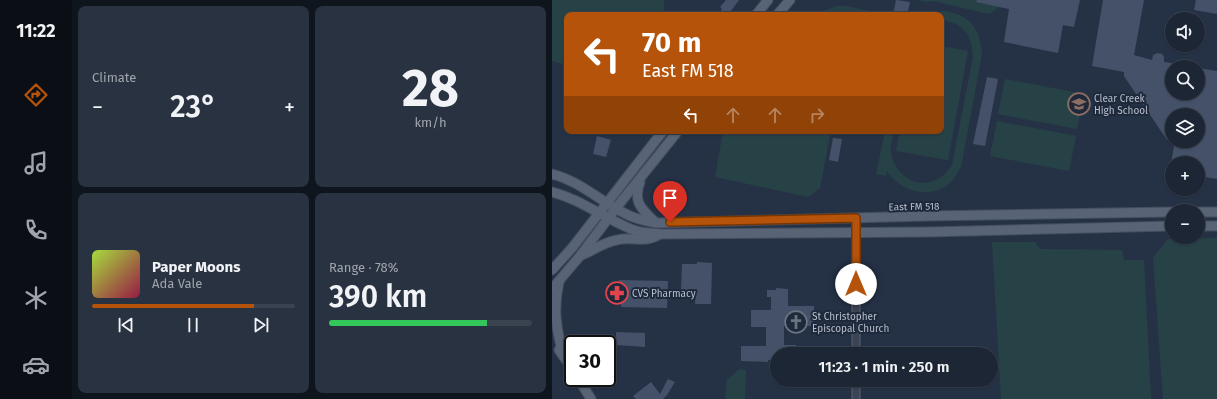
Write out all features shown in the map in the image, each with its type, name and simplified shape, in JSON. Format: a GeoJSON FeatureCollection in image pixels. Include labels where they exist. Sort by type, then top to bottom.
{"type":"FeatureCollection","features":[{"type":"Feature","properties":{"kind":"main road"},"geometry":{"type":"LineString","coordinates":[[758,12],[768,0]]}},
{"type":"Feature","properties":{"kind":"main road"},"geometry":{"type":"LineString","coordinates":[[780,12],[790,0]]}},
{"type":"Feature","properties":{"kind":"main road"},"geometry":{"type":"LineString","coordinates":[[552,270],[572,248],[606,202],[661,134]]}},
{"type":"Feature","properties":{"kind":"main road"},"geometry":{"type":"LineString","coordinates":[[552,289],[580,256],[616,208],[641,179],[676,134]]}},
{"type":"Feature","properties":{"kind":"main road","name":"East FM 518"},"geometry":{"type":"LineString","coordinates":[[552,174],[595,194],[633,218],[656,223],[1165,212]]}},
{"type":"Feature","properties":{"kind":"main road"},"geometry":{"type":"LineString","coordinates":[[641,179],[637,191],[637,200],[640,206],[656,223]]}},
{"type":"Feature","properties":{"kind":"main road"},"geometry":{"type":"LineString","coordinates":[[552,192],[586,205],[631,230],[661,234],[929,232],[1165,226]]}},
{"type":"Feature","properties":{"kind":"main road"},"geometry":{"type":"LineString","coordinates":[[1205,212],[1217,212]]}},
{"type":"Feature","properties":{"kind":"main road"},"geometry":{"type":"LineString","coordinates":[[1080,213],[1082,228]]}},
{"type":"Feature","properties":{"kind":"main road"},"geometry":{"type":"LineString","coordinates":[[928,216],[929,232]]}},
{"type":"Feature","properties":{"kind":"main road"},"geometry":{"type":"LineString","coordinates":[[1205,226],[1217,226]]}},
{"type":"Feature","properties":{"kind":"main road"},"geometry":{"type":"LineString","coordinates":[[580,256],[603,244],[615,240],[653,239],[661,234]]}},
{"type":"Feature","properties":{"kind":"main road"},"geometry":{"type":"LineString","coordinates":[[559,280],[555,313],[562,354]]}},
{"type":"Feature","properties":{"kind":"main road"},"geometry":{"type":"LineString","coordinates":[[552,338],[564,357]]}},
{"type":"Feature","properties":{"kind":"main road"},"geometry":{"type":"LineString","coordinates":[[552,350],[562,354]]}},
{"type":"Feature","properties":{"kind":"main road"},"geometry":{"type":"LineString","coordinates":[[584,387],[591,399]]}},
{"type":"Feature","properties":{"kind":"street"},"geometry":{"type":"LineString","coordinates":[[856,218],[856,347]]}},
{"type":"Feature","properties":{"kind":"street"},"geometry":{"type":"LineString","coordinates":[[856,387],[856,399]]}},
{"type":"Feature","properties":{"kind":"green space"},"geometry":{"type":"Polygon","coordinates":[[[552,0],[664,0],[664,12],[564,12],[564,64],[552,61],[552,0]]]}},
{"type":"Feature","properties":{"kind":"green space"},"geometry":{"type":"Polygon","coordinates":[[[917,0],[1003,0],[1002,8],[999,7],[989,14],[933,1],[927,2],[917,0]]]}},
{"type":"Feature","properties":{"kind":"green space"},"geometry":{"type":"Polygon","coordinates":[[[838,6],[846,6],[874,12],[823,12],[838,6]]]}},
{"type":"Feature","properties":{"kind":"green space"},"geometry":{"type":"Polygon","coordinates":[[[945,11],[954,13],[968,20],[976,30],[979,37],[982,54],[961,167],[953,180],[945,187],[937,191],[918,192],[901,185],[893,179],[887,171],[886,176],[876,174],[884,134],[893,134],[891,145],[893,160],[896,167],[907,178],[921,183],[928,183],[945,174],[952,165],[973,57],[971,42],[965,31],[956,24],[944,21],[944,12],[936,12],[945,11]]]}},
{"type":"Feature","properties":{"kind":"green space"},"geometry":{"type":"Polygon","coordinates":[[[944,47],[968,51],[948,160],[896,151],[899,134],[944,134],[944,47]]]}},
{"type":"Feature","properties":{"kind":"green space"},"geometry":{"type":"Polygon","coordinates":[[[1005,79],[1084,94],[1077,129],[998,114],[1005,79]]]}},
{"type":"Feature","properties":{"kind":"green space"},"geometry":{"type":"Polygon","coordinates":[[[997,121],[1076,136],[1069,171],[990,156],[997,121]]]}},
{"type":"Feature","properties":{"kind":"green space"},"geometry":{"type":"Polygon","coordinates":[[[722,134],[830,135],[820,188],[808,197],[715,177],[722,134]]]}},
{"type":"Feature","properties":{"kind":"green space"},"geometry":{"type":"Polygon","coordinates":[[[1205,238],[1217,238],[1217,399],[1163,399],[1153,258],[1165,243],[1205,244],[1205,238]]]}},
{"type":"Feature","properties":{"kind":"green space"},"geometry":{"type":"Polygon","coordinates":[[[992,242],[1035,242],[1040,249],[1122,250],[1124,260],[1144,260],[1151,399],[1001,399],[992,242]]]}},
{"type":"Feature","properties":{"kind":"green space"},"geometry":{"type":"Polygon","coordinates":[[[739,369],[746,370],[745,399],[725,399],[727,380],[739,369]]]}},
{"type":"Feature","properties":{"kind":"building"},"geometry":{"type":"Polygon","coordinates":[[[726,0],[739,0],[730,12],[720,12],[722,9],[720,7],[726,0]]]}},
{"type":"Feature","properties":{"kind":"building"},"geometry":{"type":"Polygon","coordinates":[[[896,0],[910,2],[908,12],[894,12],[896,0]]]}},
{"type":"Feature","properties":{"kind":"building"},"geometry":{"type":"Polygon","coordinates":[[[977,0],[1080,0],[1074,27],[1063,25],[1058,53],[1004,42],[1009,9],[976,2],[977,0]]]}},
{"type":"Feature","properties":{"kind":"building"},"geometry":{"type":"Polygon","coordinates":[[[1103,0],[1144,0],[1134,55],[1152,60],[1153,55],[1158,53],[1162,54],[1165,62],[1165,100],[1205,100],[1205,69],[1217,71],[1217,179],[1205,177],[1205,156],[1172,156],[1174,148],[1205,148],[1205,108],[1165,108],[1165,137],[1124,76],[1124,72],[1092,66],[1103,0]]]}},
{"type":"Feature","properties":{"kind":"building"},"geometry":{"type":"Polygon","coordinates":[[[1196,0],[1217,0],[1217,14],[1194,10],[1196,0]]]}},
{"type":"Feature","properties":{"kind":"building"},"geometry":{"type":"Polygon","coordinates":[[[987,77],[998,79],[985,146],[973,144],[987,77]]]}},
{"type":"Feature","properties":{"kind":"building"},"geometry":{"type":"Polygon","coordinates":[[[597,136],[611,140],[606,157],[593,154],[597,136]]]}},
{"type":"Feature","properties":{"kind":"building"},"geometry":{"type":"Polygon","coordinates":[[[833,138],[842,139],[838,162],[829,160],[833,138]]]}},
{"type":"Feature","properties":{"kind":"building"},"geometry":{"type":"Polygon","coordinates":[[[697,262],[712,263],[711,304],[695,304],[696,292],[681,292],[682,264],[697,264],[697,262]]]}},
{"type":"Feature","properties":{"kind":"building"},"geometry":{"type":"Polygon","coordinates":[[[619,280],[668,281],[667,308],[621,307],[621,288],[619,288],[619,280]]]}},
{"type":"Feature","properties":{"kind":"building","name":"St Christopher Episcopal Church"},"geometry":{"type":"Polygon","coordinates":[[[776,288],[788,289],[788,306],[814,306],[814,326],[784,326],[784,345],[796,345],[796,347],[770,347],[770,360],[768,360],[768,362],[741,361],[741,346],[766,346],[766,327],[751,327],[751,310],[771,310],[771,297],[767,297],[767,290],[776,290],[776,288]]]}},
{"type":"Feature","properties":{"kind":"building"},"geometry":{"type":"Polygon","coordinates":[[[616,332],[645,333],[645,347],[616,345],[616,332]]]}},
{"type":"Feature","properties":{"kind":"building"},"geometry":{"type":"Polygon","coordinates":[[[668,379],[675,382],[663,399],[636,399],[633,396],[651,382],[660,394],[668,379]]]}},
{"type":"Feature","properties":{"kind":"place","name":"Clear Creek High School"},"geometry":{"type":"Point","coordinates":[1079,104]}},
{"type":"Feature","properties":{"kind":"place","name":"CVS Pharmacy"},"geometry":{"type":"Point","coordinates":[617,293]}},
{"type":"Feature","properties":{"kind":"place","name":"St Christopher Episcopal Church"},"geometry":{"type":"Point","coordinates":[796,322]}},
{"type":"Feature","properties":{"kind":"route"},"geometry":{"type":"LineString","coordinates":[[670,222],[856,218],[856,284]]}}]}
